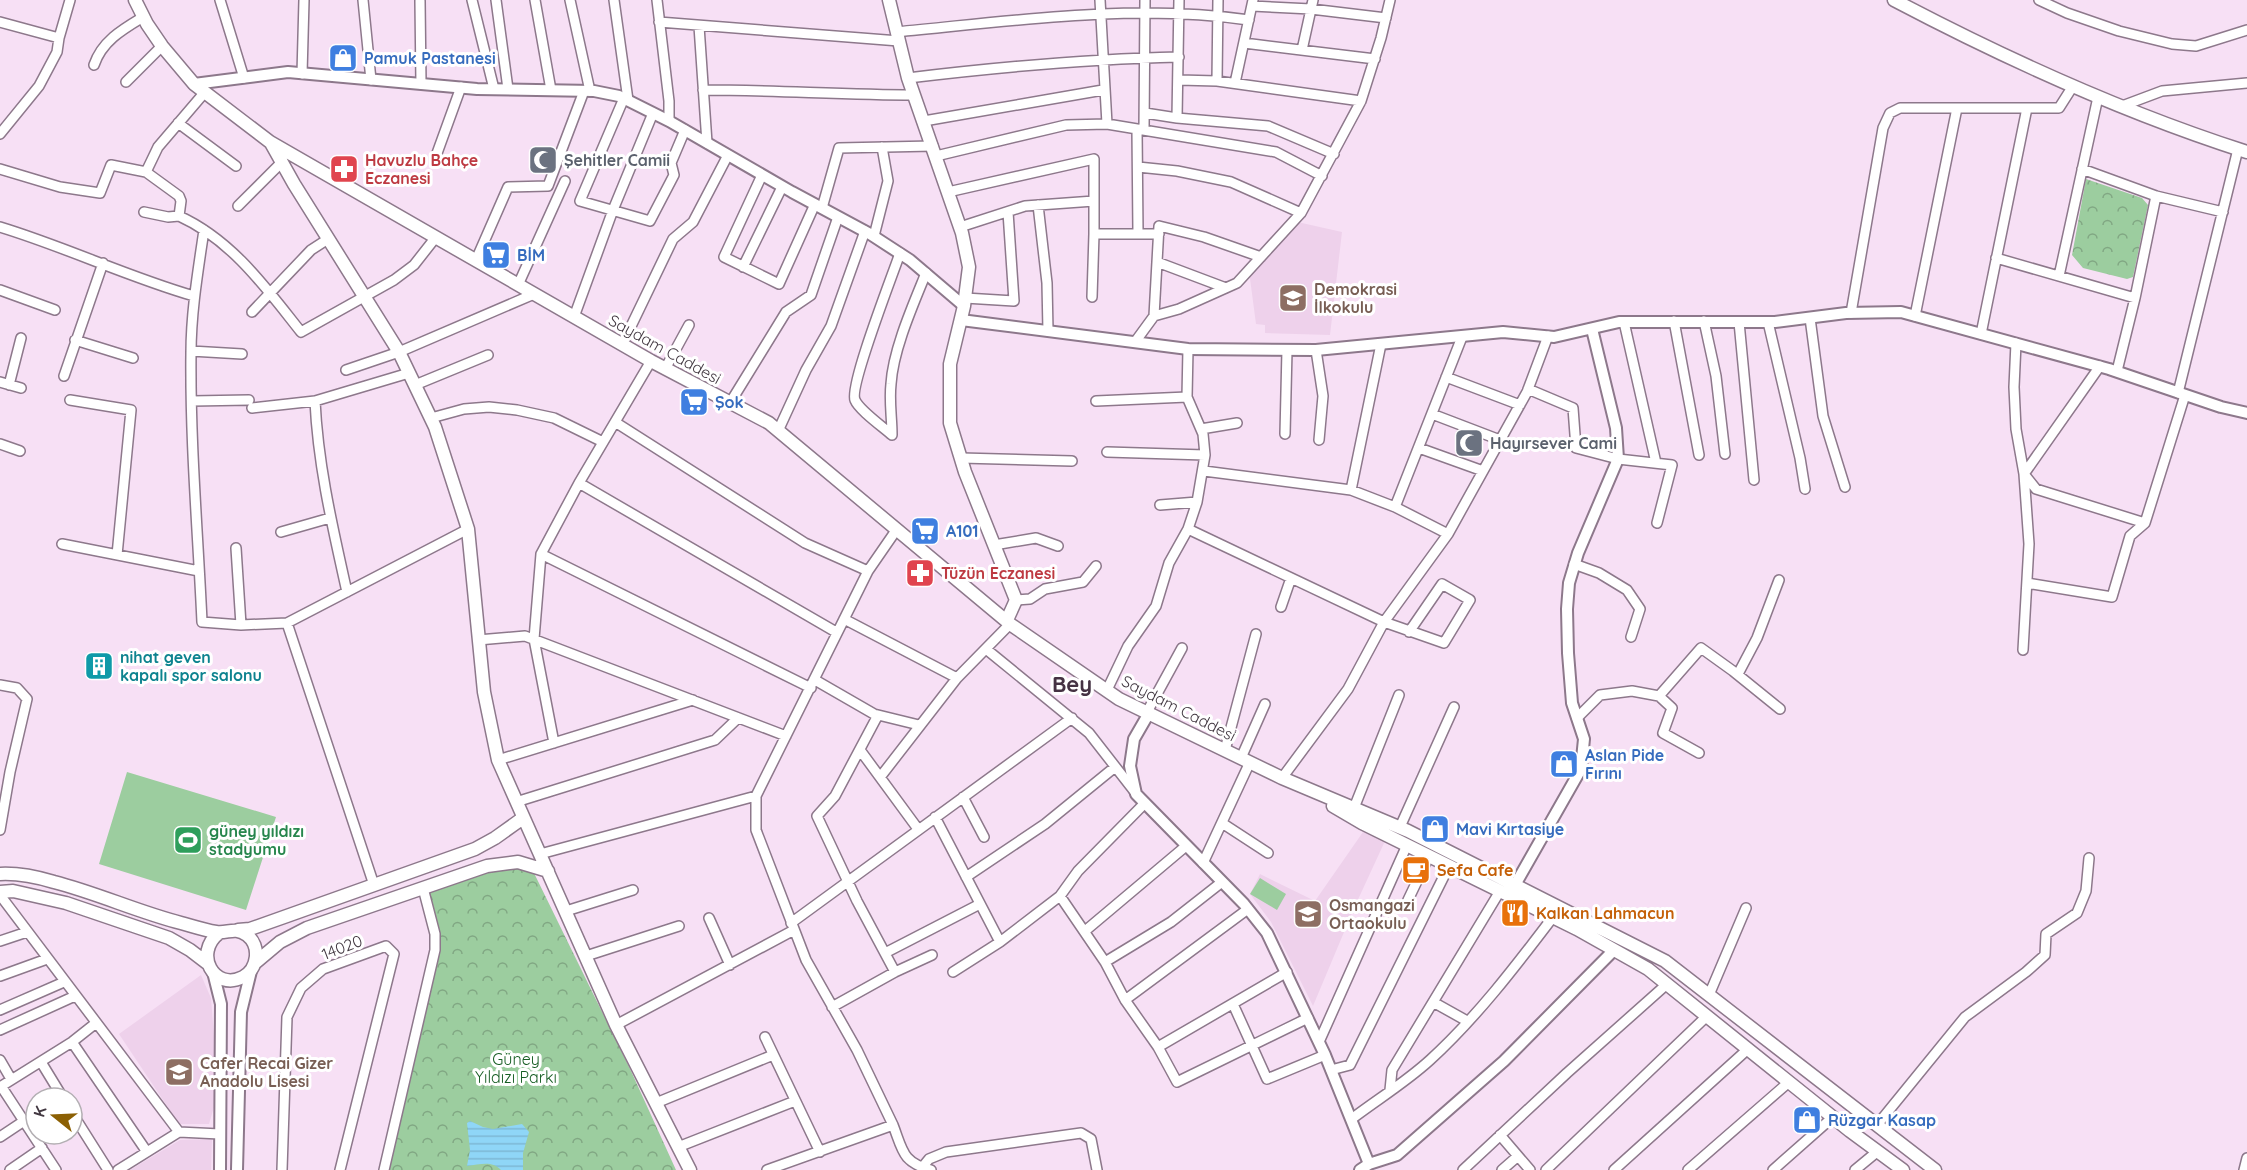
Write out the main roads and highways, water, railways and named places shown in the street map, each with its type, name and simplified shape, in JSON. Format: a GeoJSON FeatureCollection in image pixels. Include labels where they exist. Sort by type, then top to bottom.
{"type":"FeatureCollection","features":[{"type":"Feature","properties":{"kind":"main road","name":"Saydam Caddesi"},"geometry":{"type":"LineString","coordinates":[[135,0],[162,46],[194,84],[270,142],[622,345],[769,423],[1009,622],[1119,699],[1282,778]]}},
{"type":"Feature","properties":{"kind":"main road"},"geometry":{"type":"LineString","coordinates":[[889,0],[908,78],[960,227],[969,267],[965,302],[951,364],[950,423],[961,458],[1016,600],[1009,622]]}},
{"type":"Feature","properties":{"kind":"main road"},"geometry":{"type":"LineString","coordinates":[[1894,0],[1963,36],[2098,97],[2188,133],[2242,151]]}},
{"type":"Feature","properties":{"kind":"main road"},"geometry":{"type":"LineString","coordinates":[[270,142],[399,352],[431,418],[468,529],[484,692],[498,760],[616,1025],[690,1170]]}},
{"type":"Feature","properties":{"kind":"main road"},"geometry":{"type":"LineString","coordinates":[[1282,778],[1400,827],[1665,961],[1935,1170]]}},
{"type":"Feature","properties":{"kind":"main road"},"geometry":{"type":"LineString","coordinates":[[1282,778],[1362,823],[1552,917],[1648,969],[1833,1117],[1904,1170]]}},
{"type":"Feature","properties":{"kind":"main road"},"geometry":{"type":"LineString","coordinates":[[210,967],[208,946],[212,938],[219,933],[267,923],[475,849],[523,818]]}},
{"type":"Feature","properties":{"kind":"main road"},"geometry":{"type":"LineString","coordinates":[[0,893],[13,891],[66,903],[169,938],[190,950],[228,980],[236,980],[280,942],[308,928],[487,866],[518,862],[548,871]]}},
{"type":"Feature","properties":{"kind":"main road"},"geometry":{"type":"LineString","coordinates":[[0,874],[40,878],[80,889],[169,920],[219,933]]}},
{"type":"Feature","properties":{"kind":"main road"},"geometry":{"type":"LineString","coordinates":[[238,930],[246,934],[255,946],[253,967]]}},
{"type":"Feature","properties":{"kind":"water"},"geometry":{"type":"Polygon","coordinates":[[[470,1121],[493,1129],[522,1124],[529,1132],[523,1153],[523,1170],[501,1170],[489,1164],[467,1166],[470,1150],[467,1123],[470,1121]]]}},
{"type":"Feature","properties":{"kind":"place","name":"Pamuk Pastanesi"},"geometry":{"type":"Point","coordinates":[343,58]}},
{"type":"Feature","properties":{"kind":"place","name":"Şehitler Camii"},"geometry":{"type":"Point","coordinates":[543,160]}},
{"type":"Feature","properties":{"kind":"place","name":"Havuzlu Bahçe Eczanesi"},"geometry":{"type":"Point","coordinates":[344,169]}},
{"type":"Feature","properties":{"kind":"place","name":"BİM"},"geometry":{"type":"Point","coordinates":[496,255]}},
{"type":"Feature","properties":{"kind":"place","name":"Demokrasi İlkokulu"},"geometry":{"type":"Point","coordinates":[1293,298]}},
{"type":"Feature","properties":{"kind":"place","name":"Şok"},"geometry":{"type":"Point","coordinates":[694,402]}},
{"type":"Feature","properties":{"kind":"place","name":"Hayırsever Cami"},"geometry":{"type":"Point","coordinates":[1469,443]}},
{"type":"Feature","properties":{"kind":"place","name":"A101"},"geometry":{"type":"Point","coordinates":[925,531]}},
{"type":"Feature","properties":{"kind":"place","name":"Tüzün Eczanesi"},"geometry":{"type":"Point","coordinates":[920,573]}},
{"type":"Feature","properties":{"kind":"place","name":"nihat geven kapalı spor salonu"},"geometry":{"type":"Point","coordinates":[99,666]}},
{"type":"Feature","properties":{"kind":"place","name":"Aslan Pide Fırını"},"geometry":{"type":"Point","coordinates":[1564,764]}},
{"type":"Feature","properties":{"kind":"place","name":"Mavi Kırtasiye"},"geometry":{"type":"Point","coordinates":[1435,829]}},
{"type":"Feature","properties":{"kind":"place","name":"güney yıldızı stadyumu"},"geometry":{"type":"Point","coordinates":[188,840]}},
{"type":"Feature","properties":{"kind":"place","name":"Sefa Cafe"},"geometry":{"type":"Point","coordinates":[1416,870]}},
{"type":"Feature","properties":{"kind":"place","name":"Kalkan Lahmacun"},"geometry":{"type":"Point","coordinates":[1515,913]}},
{"type":"Feature","properties":{"kind":"place","name":"Osmangazi Ortaokulu"},"geometry":{"type":"Point","coordinates":[1308,914]}},
{"type":"Feature","properties":{"kind":"place","name":"Cafer Recai Gizer Anadolu Lisesi"},"geometry":{"type":"Point","coordinates":[179,1072]}},
{"type":"Feature","properties":{"kind":"place","name":"Rüzgar Kasap"},"geometry":{"type":"Point","coordinates":[1807,1120]}},
{"type":"Feature","properties":{"kind":"district","name":"Bey"},"geometry":{"type":"Point","coordinates":[1072,684]}},
{"type":"Feature","properties":{"kind":"park label","name":"Güney Yıldızı Parkı"},"geometry":{"type":"Point","coordinates":[516,1068]}}]}
